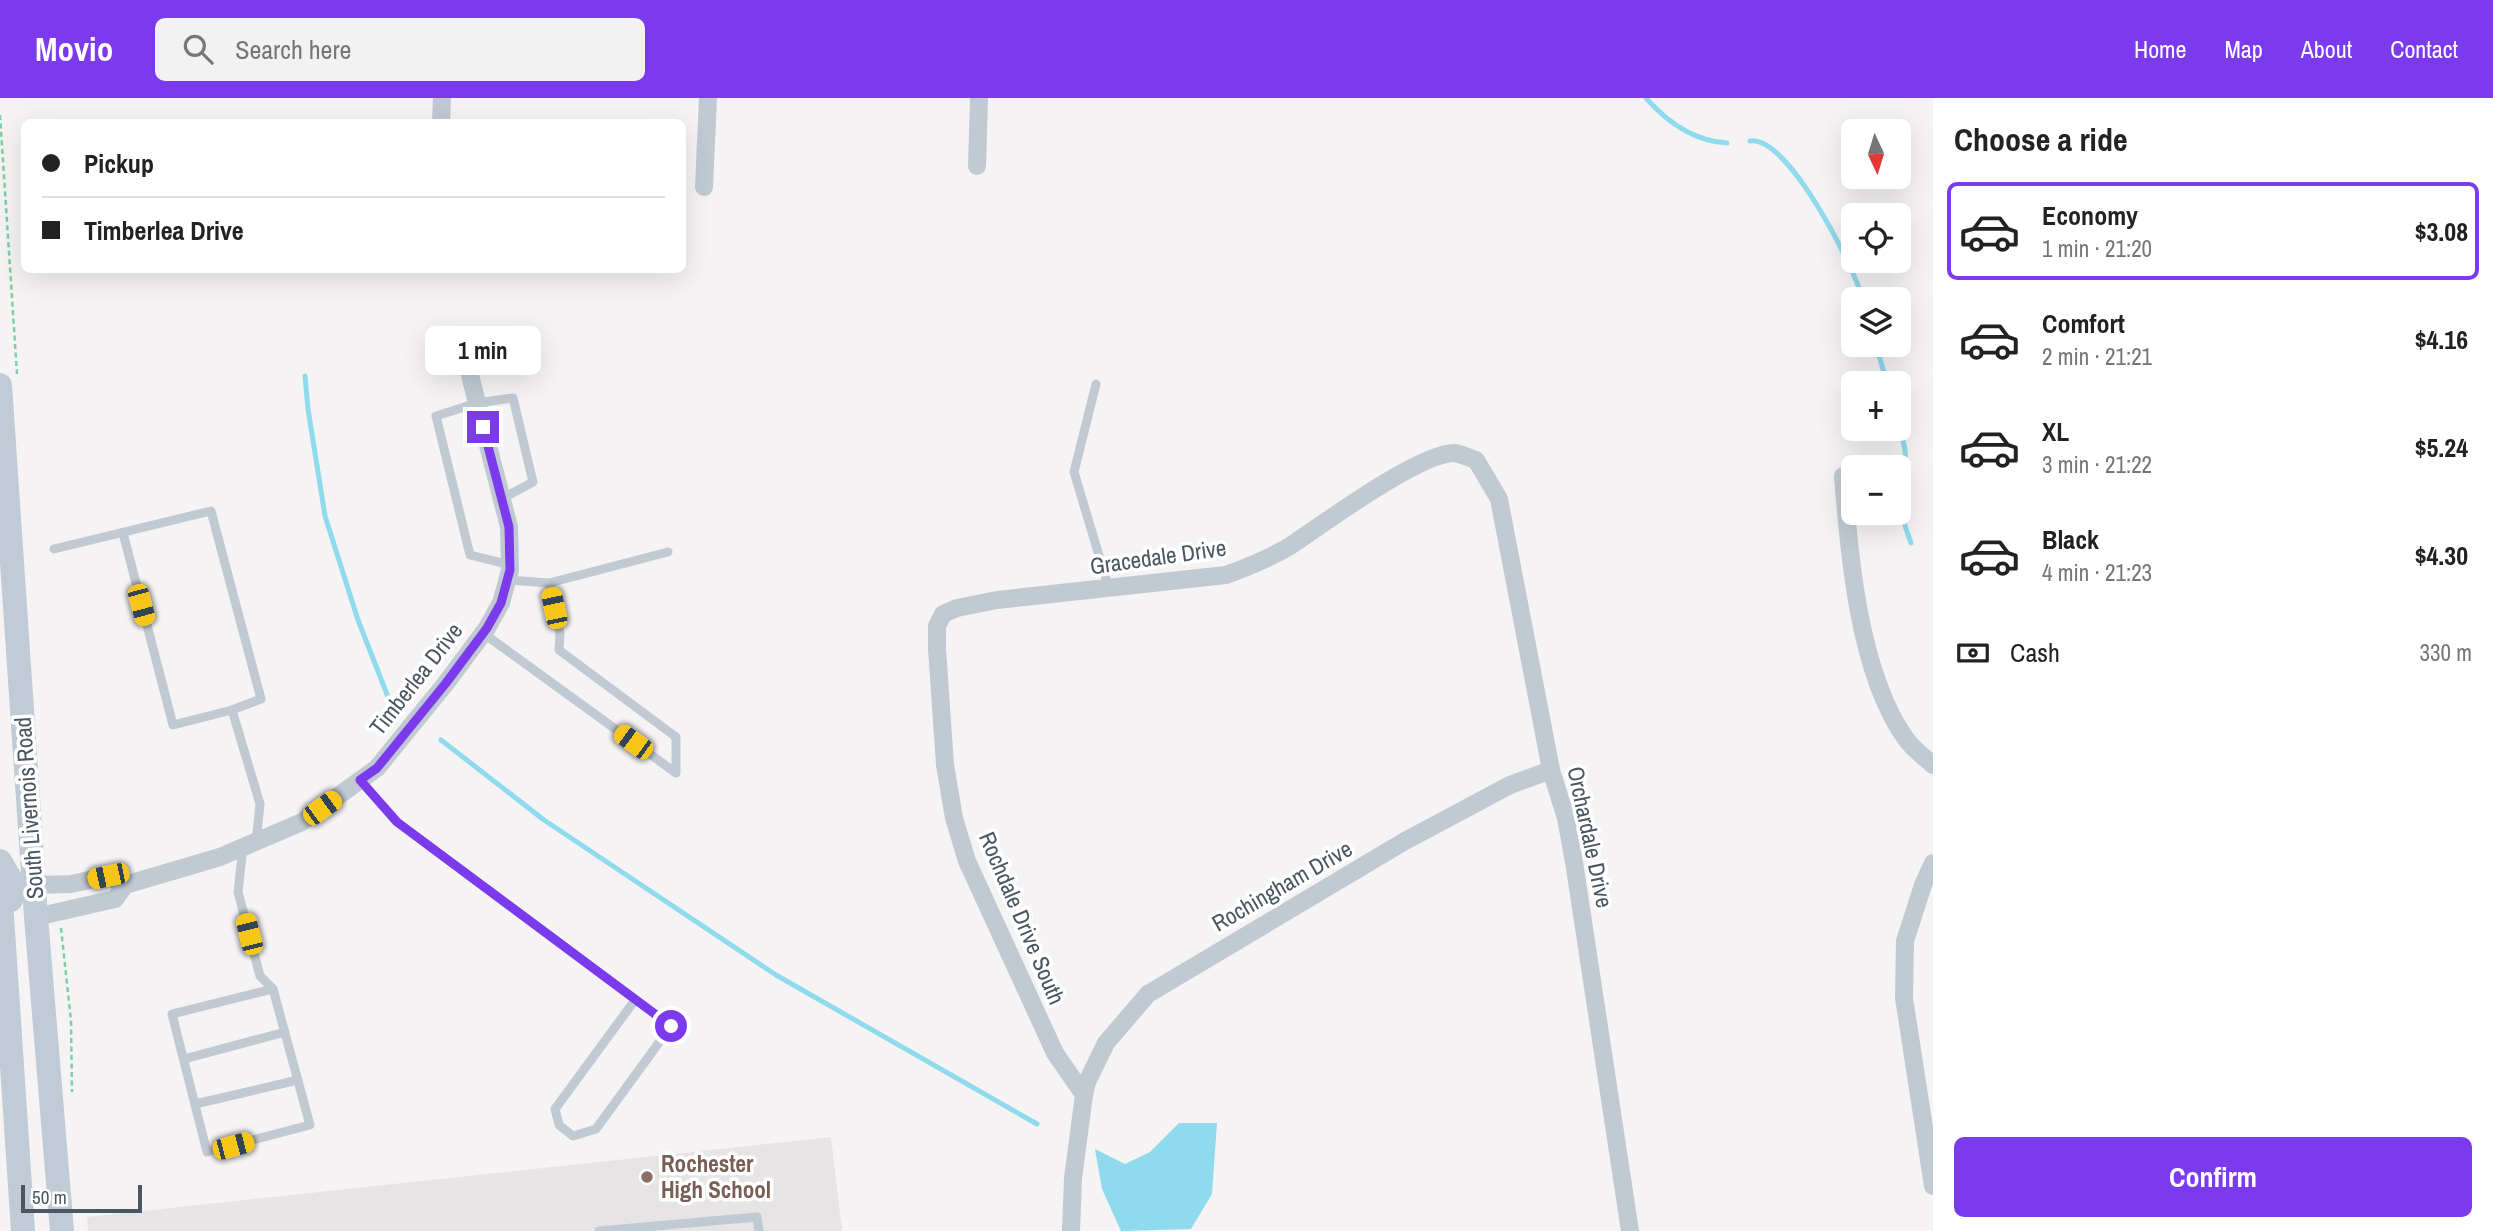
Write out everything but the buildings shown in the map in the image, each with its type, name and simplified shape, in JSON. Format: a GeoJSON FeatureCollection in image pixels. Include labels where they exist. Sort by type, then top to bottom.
{"type":"FeatureCollection","features":[{"type":"Feature","properties":{"kind":"main road","name":"South Livernois Road"},"geometry":{"type":"LineString","coordinates":[[0,385],[4,487],[62,1231]]}},
{"type":"Feature","properties":{"kind":"main road"},"geometry":{"type":"LineString","coordinates":[[0,635],[6,643],[16,803],[31,834]]}},
{"type":"Feature","properties":{"kind":"main road"},"geometry":{"type":"LineString","coordinates":[[0,861],[10,878],[7,957],[21,989],[27,994],[43,994]]}},
{"type":"Feature","properties":{"kind":"main road","name":"South Livernois Road"},"geometry":{"type":"LineString","coordinates":[[0,886],[7,957],[23,1231]]}},
{"type":"Feature","properties":{"kind":"main road"},"geometry":{"type":"LineString","coordinates":[[14,1077],[27,1096],[36,1231]]}},
{"type":"Feature","properties":{"kind":"street"},"geometry":{"type":"LineString","coordinates":[[441,119],[442,98]]}},
{"type":"Feature","properties":{"kind":"street"},"geometry":{"type":"LineString","coordinates":[[704,187],[709,98]]}},
{"type":"Feature","properties":{"kind":"street"},"geometry":{"type":"LineString","coordinates":[[977,166],[979,98]]}},
{"type":"Feature","properties":{"kind":"street","name":"Timberlea Drive"},"geometry":{"type":"LineString","coordinates":[[36,917],[115,900],[125,885],[220,857],[302,822],[377,768],[484,633],[501,603],[509,572],[509,527],[463,348]]}},
{"type":"Feature","properties":{"kind":"street","name":"Gracedale Drive"},"geometry":{"type":"LineString","coordinates":[[943,614],[957,608],[997,600],[1226,575],[1251,566],[1290,545],[1330,516],[1431,460],[1455,453],[1476,460]]}},
{"type":"Feature","properties":{"kind":"street","name":"Orchardale Drive"},"geometry":{"type":"LineString","coordinates":[[1476,460],[1499,499],[1551,770],[1566,818],[1630,1231]]}},
{"type":"Feature","properties":{"kind":"street"},"geometry":{"type":"LineString","coordinates":[[1847,525],[1867,650],[1883,698],[1907,740],[1933,765]]}},
{"type":"Feature","properties":{"kind":"street","name":"Rochdale Drive South"},"geometry":{"type":"LineString","coordinates":[[943,614],[937,626],[937,649],[945,765],[954,818],[967,861],[1055,1053],[1084,1095]]}},
{"type":"Feature","properties":{"kind":"street","name":"Rochingham Drive"},"geometry":{"type":"LineString","coordinates":[[1084,1095],[1105,1043],[1148,993],[1405,841],[1510,785],[1551,770]]}},
{"type":"Feature","properties":{"kind":"street"},"geometry":{"type":"LineString","coordinates":[[1933,863],[1905,941],[1904,998],[1933,1186]]}},
{"type":"Feature","properties":{"kind":"street","name":"Timberlea Drive"},"geometry":{"type":"LineString","coordinates":[[34,885],[71,884],[108,876],[125,885]]}},
{"type":"Feature","properties":{"kind":"street"},"geometry":{"type":"LineString","coordinates":[[1071,1231],[1073,1178],[1084,1095]]}},
{"type":"Feature","properties":{"kind":"lane"},"geometry":{"type":"LineString","coordinates":[[1096,384],[1074,472],[1109,589]]}},
{"type":"Feature","properties":{"kind":"lane"},"geometry":{"type":"LineString","coordinates":[[501,499],[533,482],[513,398],[477,402],[436,416],[470,555],[509,572],[549,583],[668,552]]}},
{"type":"Feature","properties":{"kind":"lane"},"geometry":{"type":"LineString","coordinates":[[54,549],[211,511],[261,699],[173,725],[122,533]]}},
{"type":"Feature","properties":{"kind":"lane"},"geometry":{"type":"LineString","coordinates":[[484,633],[676,773],[676,737],[559,650],[560,633],[549,583]]}},
{"type":"Feature","properties":{"kind":"lane"},"geometry":{"type":"LineString","coordinates":[[232,709],[260,804],[238,892],[260,976],[273,989],[310,1125],[208,1153],[172,1014],[273,989]]}},
{"type":"Feature","properties":{"kind":"lane"},"geometry":{"type":"LineString","coordinates":[[360,780],[397,822],[671,1026],[596,1129],[573,1136],[559,1125],[555,1109],[635,1000]]}},
{"type":"Feature","properties":{"kind":"lane"},"geometry":{"type":"LineString","coordinates":[[184,1059],[285,1032]]}},
{"type":"Feature","properties":{"kind":"lane"},"geometry":{"type":"LineString","coordinates":[[195,1104],[298,1080]]}},
{"type":"Feature","properties":{"kind":"lane"},"geometry":{"type":"LineString","coordinates":[[599,1231],[757,1217],[759,1231]]}},
{"type":"Feature","properties":{"kind":"path"},"geometry":{"type":"LineString","coordinates":[[61,932],[71,1021],[73,1096]]}},
{"type":"Feature","properties":{"kind":"shaded area","name":"Rochester High School"},"geometry":{"type":"Polygon","coordinates":[[[831,1137],[842,1231],[88,1231],[87,1217],[831,1137]]]}},
{"type":"Feature","properties":{"kind":"water"},"geometry":{"type":"Polygon","coordinates":[[[1179,1123],[1217,1123],[1212,1194],[1191,1229],[1121,1231],[1102,1189],[1095,1149],[1125,1164],[1150,1152],[1179,1123]]]}},
{"type":"Feature","properties":{"kind":"waterway"},"geometry":{"type":"LineString","coordinates":[[1646,98],[1682,129],[1704,139],[1727,143]]}},
{"type":"Feature","properties":{"kind":"waterway"},"geometry":{"type":"LineString","coordinates":[[1750,141],[1766,145],[1783,159],[1800,180],[1833,233],[1858,287]]}},
{"type":"Feature","properties":{"kind":"waterway"},"geometry":{"type":"LineString","coordinates":[[1879,357],[1884,371]]}},
{"type":"Feature","properties":{"kind":"waterway"},"geometry":{"type":"LineString","coordinates":[[305,376],[325,516],[358,620],[390,702]]}},
{"type":"Feature","properties":{"kind":"waterway"},"geometry":{"type":"LineString","coordinates":[[1903,441],[1906,468],[1902,504],[1904,523],[1911,543]]}},
{"type":"Feature","properties":{"kind":"waterway"},"geometry":{"type":"LineString","coordinates":[[441,740],[544,820],[776,975],[1037,1124]]}},
{"type":"Feature","properties":{"kind":"place","name":"Rochester High School"},"geometry":{"type":"Point","coordinates":[647,1177]}},
{"type":"Feature","properties":{"kind":"route"},"geometry":{"type":"LineString","coordinates":[[483,427],[509,527],[510,570],[501,603],[487,628],[446,683],[377,768],[360,780],[397,822],[424,844],[671,1026]]}}]}
